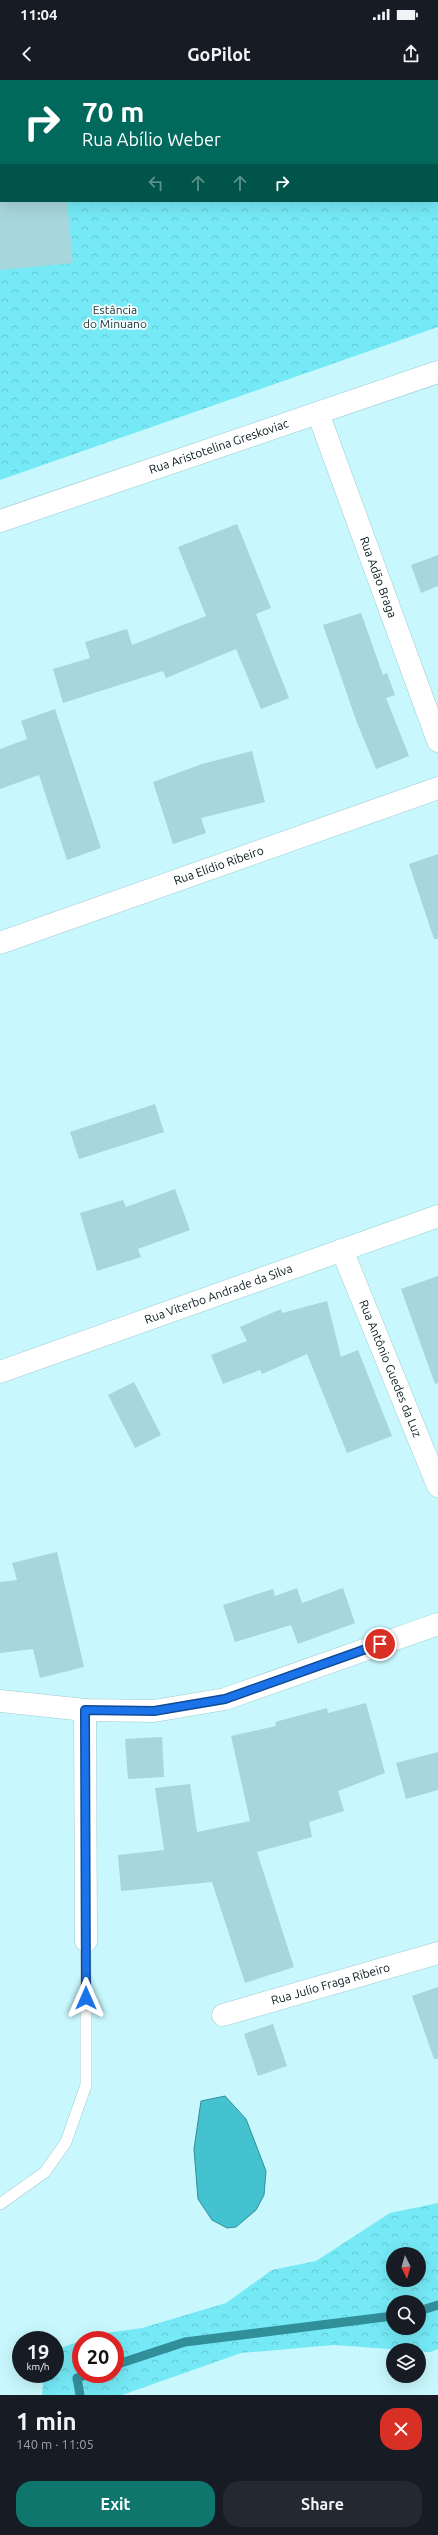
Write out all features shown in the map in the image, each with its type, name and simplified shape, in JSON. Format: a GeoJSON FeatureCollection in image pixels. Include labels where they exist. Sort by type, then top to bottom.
{"type":"FeatureCollection","features":[{"type":"Feature","properties":{"kind":"street","name":"Rua Aristotelina Greskoviac"},"geometry":{"type":"LineString","coordinates":[[0,521],[438,372]]}},
{"type":"Feature","properties":{"kind":"street","name":"Rua Adão Braga"},"geometry":{"type":"LineString","coordinates":[[318,413],[438,741]]}},
{"type":"Feature","properties":{"kind":"street","name":"Rua Elídio Ribeiro"},"geometry":{"type":"LineString","coordinates":[[0,943],[438,788]]}},
{"type":"Feature","properties":{"kind":"street","name":"Rua Viterbo Andrade da Silva"},"geometry":{"type":"LineString","coordinates":[[0,1372],[438,1216]]}},
{"type":"Feature","properties":{"kind":"street","name":"Rua Antônio Guedes da Luz"},"geometry":{"type":"LineString","coordinates":[[342,1250],[438,1486]]}},
{"type":"Feature","properties":{"kind":"street"},"geometry":{"type":"LineString","coordinates":[[0,1701],[85,1710],[154,1711],[225,1699],[438,1624]]}},
{"type":"Feature","properties":{"kind":"street"},"geometry":{"type":"LineString","coordinates":[[85,1710],[86,1940]]}},
{"type":"Feature","properties":{"kind":"street","name":"Rua Julio Fraga Ribeiro"},"geometry":{"type":"LineString","coordinates":[[223,2015],[438,1953]]}},
{"type":"Feature","properties":{"kind":"lane"},"geometry":{"type":"LineString","coordinates":[[0,2204],[45,2172],[66,2142],[86,2085],[86,1940]]}},
{"type":"Feature","properties":{"kind":"green space","name":"Estância do Minuano"},"geometry":{"type":"Polygon","coordinates":[[[0,202],[438,202],[438,327],[0,480],[0,202]]]}},
{"type":"Feature","properties":{"kind":"green space"},"geometry":{"type":"Polygon","coordinates":[[[438,2203],[438,2349],[431,2352],[426,2352],[426,2343],[386,2343],[386,2349],[334,2345],[241,2353],[122,2395],[42,2395],[43,2383],[64,2383],[64,2347],[72,2344],[72,2383],[124,2383],[124,2331],[120,2331],[142,2328],[226,2303],[272,2270],[316,2261],[390,2213],[438,2203]]]}},
{"type":"Feature","properties":{"kind":"shaded area"},"geometry":{"type":"Polygon","coordinates":[[[225,2096],[246,2119],[266,2171],[264,2195],[256,2210],[236,2227],[227,2228],[212,2220],[198,2199],[194,2149],[201,2101],[225,2096]]]}},
{"type":"Feature","properties":{"kind":"building"},"geometry":{"type":"Polygon","coordinates":[[[0,202],[67,202],[73,263],[0,270],[0,202]]]}},
{"type":"Feature","properties":{"kind":"building"},"geometry":{"type":"Polygon","coordinates":[[[237,524],[271,608],[256,614],[289,698],[261,709],[236,649],[166,678],[163,671],[63,703],[53,669],[90,658],[85,642],[127,629],[132,645],[206,616],[178,547],[237,524]]]}},
{"type":"Feature","properties":{"kind":"building"},"geometry":{"type":"Polygon","coordinates":[[[438,555],[438,586],[421,593],[411,565],[438,555]]]}},
{"type":"Feature","properties":{"kind":"building"},"geometry":{"type":"Polygon","coordinates":[[[361,613],[383,675],[387,673],[395,695],[386,698],[409,756],[376,769],[356,720],[323,625],[361,613]]]}},
{"type":"Feature","properties":{"kind":"building"},"geometry":{"type":"Polygon","coordinates":[[[55,709],[101,848],[67,860],[39,775],[0,789],[0,749],[27,739],[21,721],[55,709]]]}},
{"type":"Feature","properties":{"kind":"building"},"geometry":{"type":"Polygon","coordinates":[[[252,751],[265,802],[201,818],[206,833],[173,844],[153,782],[202,764],[252,751]]]}},
{"type":"Feature","properties":{"kind":"building"},"geometry":{"type":"Polygon","coordinates":[[[438,854],[438,939],[434,939],[409,864],[438,854]]]}},
{"type":"Feature","properties":{"kind":"building"},"geometry":{"type":"Polygon","coordinates":[[[155,1104],[164,1132],[79,1159],[70,1132],[155,1104]]]}},
{"type":"Feature","properties":{"kind":"building"},"geometry":{"type":"Polygon","coordinates":[[[175,1189],[190,1230],[138,1249],[141,1257],[97,1271],[80,1213],[123,1200],[126,1207],[175,1189]]]}},
{"type":"Feature","properties":{"kind":"building"},"geometry":{"type":"Polygon","coordinates":[[[438,1276],[438,1383],[435,1384],[401,1289],[438,1276]]]}},
{"type":"Feature","properties":{"kind":"building"},"geometry":{"type":"Polygon","coordinates":[[[327,1301],[341,1357],[358,1350],[392,1436],[347,1453],[307,1354],[262,1374],[260,1370],[223,1384],[211,1355],[247,1341],[240,1327],[281,1309],[282,1313],[327,1301]]]}},
{"type":"Feature","properties":{"kind":"building"},"geometry":{"type":"Polygon","coordinates":[[[134,1382],[161,1435],[135,1448],[108,1395],[134,1382]]]}},
{"type":"Feature","properties":{"kind":"building"},"geometry":{"type":"Polygon","coordinates":[[[57,1552],[84,1667],[40,1678],[33,1649],[0,1653],[0,1582],[17,1580],[12,1563],[57,1552]]]}},
{"type":"Feature","properties":{"kind":"building"},"geometry":{"type":"Polygon","coordinates":[[[297,1588],[302,1603],[343,1588],[355,1623],[298,1644],[291,1625],[235,1642],[223,1605],[273,1589],[275,1596],[297,1588]]]}},
{"type":"Feature","properties":{"kind":"building"},"geometry":{"type":"Polygon","coordinates":[[[366,1703],[385,1773],[338,1791],[344,1811],[309,1822],[312,1837],[257,1852],[294,1967],[245,1983],[212,1882],[121,1891],[118,1855],[164,1850],[155,1788],[190,1784],[197,1832],[250,1821],[231,1736],[276,1726],[275,1722],[327,1708],[328,1713],[366,1703]]]}},
{"type":"Feature","properties":{"kind":"building"},"geometry":{"type":"Polygon","coordinates":[[[162,1737],[164,1777],[128,1779],[125,1739],[162,1737]]]}},
{"type":"Feature","properties":{"kind":"building"},"geometry":{"type":"Polygon","coordinates":[[[438,1752],[438,1790],[406,1799],[396,1763],[438,1752]]]}},
{"type":"Feature","properties":{"kind":"building"},"geometry":{"type":"Polygon","coordinates":[[[438,1987],[438,2059],[434,2059],[412,1996],[438,1987]]]}},
{"type":"Feature","properties":{"kind":"building"},"geometry":{"type":"Polygon","coordinates":[[[273,2024],[287,2066],[258,2076],[244,2034],[273,2024]]]}},
{"type":"Feature","properties":{"kind":"waterway"},"geometry":{"type":"LineString","coordinates":[[426,2309],[438,2305]]}},
{"type":"Feature","properties":{"kind":"waterway"},"geometry":{"type":"LineString","coordinates":[[124,2362],[185,2342],[386,2317]]}},
{"type":"Feature","properties":{"kind":"waterway"},"geometry":{"type":"LineString","coordinates":[[78,2383],[80,2395]]}},
{"type":"Feature","properties":{"kind":"route"},"geometry":{"type":"LineString","coordinates":[[86,1998],[85,1710],[154,1711],[225,1699],[380,1644]]}}]}
